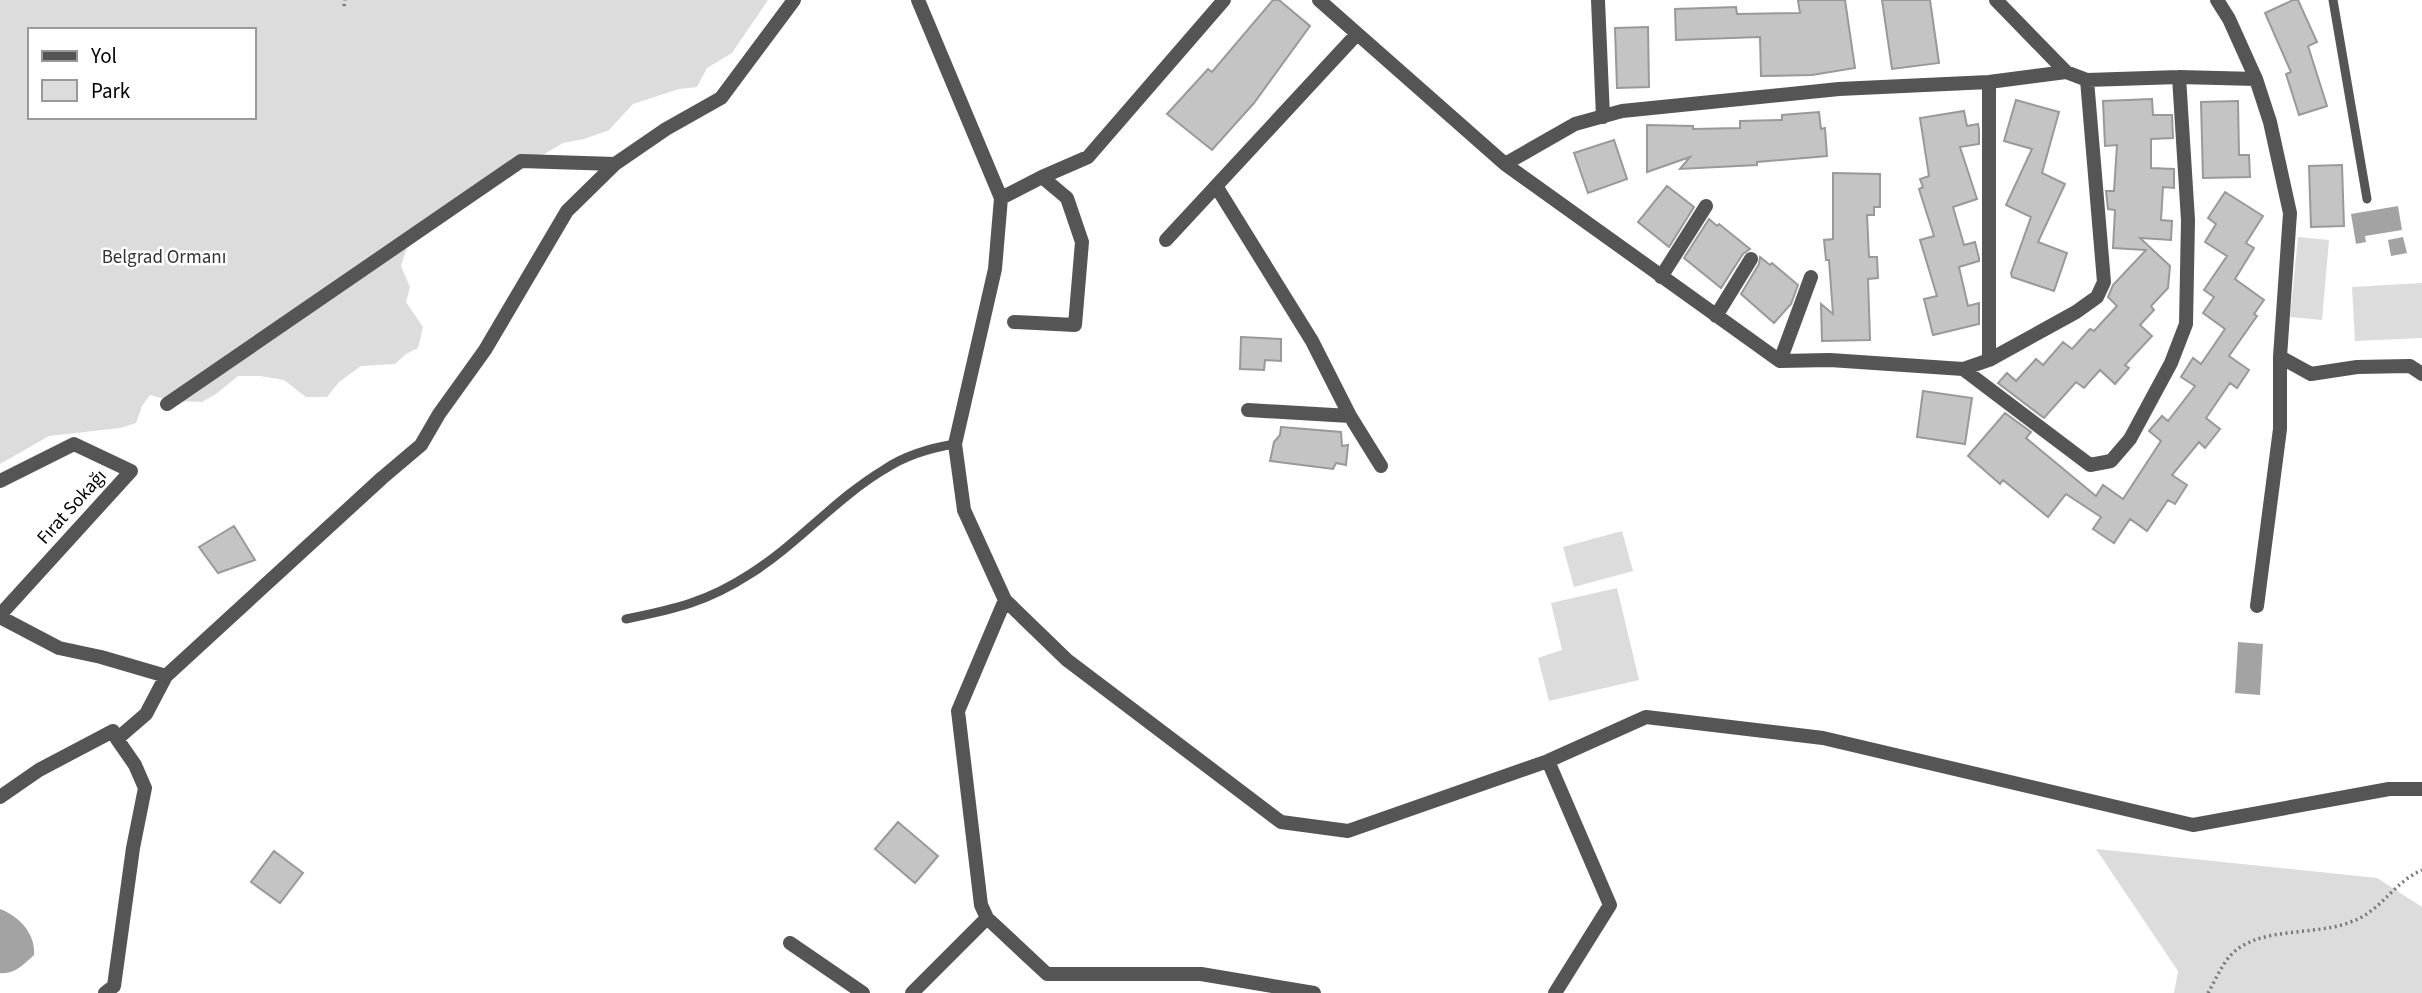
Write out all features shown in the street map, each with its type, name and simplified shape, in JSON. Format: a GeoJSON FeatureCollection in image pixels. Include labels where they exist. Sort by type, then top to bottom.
{"type":"FeatureCollection","features":[{"type":"Feature","properties":{"kind":"street"},"geometry":{"type":"LineString","coordinates":[[117,739],[146,714],[166,676],[382,478],[421,446],[439,414],[485,350],[567,211],[615,164],[666,129],[721,98],[794,0]]}},
{"type":"Feature","properties":{"kind":"street"},"geometry":{"type":"LineString","coordinates":[[918,0],[1001,198],[995,269],[954,444],[964,510],[1005,600],[1067,660],[1281,822],[1348,831],[1548,761],[1646,717],[1823,738],[2193,825],[2389,789],[2422,789]]}},
{"type":"Feature","properties":{"kind":"street"},"geometry":{"type":"LineString","coordinates":[[1001,198],[1088,157],[1224,0]]}},
{"type":"Feature","properties":{"kind":"street"},"geometry":{"type":"LineString","coordinates":[[1319,0],[1505,164],[1780,361],[1830,360],[1963,369],[1989,360],[2076,312],[2097,297],[2104,282],[2087,80]]}},
{"type":"Feature","properties":{"kind":"street"},"geometry":{"type":"LineString","coordinates":[[1598,0],[1603,117]]}},
{"type":"Feature","properties":{"kind":"street"},"geometry":{"type":"LineString","coordinates":[[1996,0],[2066,72],[2087,80],[2179,77],[2256,79]]}},
{"type":"Feature","properties":{"kind":"street"},"geometry":{"type":"LineString","coordinates":[[2217,0],[2229,19],[2256,79],[2270,122],[2290,213],[2280,357],[2280,429],[2257,606]]}},
{"type":"Feature","properties":{"kind":"street"},"geometry":{"type":"LineString","coordinates":[[1166,240],[1357,34]]}},
{"type":"Feature","properties":{"kind":"street"},"geometry":{"type":"LineString","coordinates":[[1505,164],[1576,124],[1622,111],[1839,89],[1989,82],[2066,72]]}},
{"type":"Feature","properties":{"kind":"street"},"geometry":{"type":"LineString","coordinates":[[1963,369],[2090,465],[2111,461],[2130,439],[2171,363],[2186,324],[2188,220],[2179,77]]}},
{"type":"Feature","properties":{"kind":"street"},"geometry":{"type":"LineString","coordinates":[[1989,82],[1989,360]]}},
{"type":"Feature","properties":{"kind":"street"},"geometry":{"type":"LineString","coordinates":[[167,404],[521,161],[615,164]]}},
{"type":"Feature","properties":{"kind":"street"},"geometry":{"type":"LineString","coordinates":[[1014,322],[1075,325],[1082,242],[1067,198],[1042,177]]}},
{"type":"Feature","properties":{"kind":"street"},"geometry":{"type":"LineString","coordinates":[[1216,186],[1312,341],[1350,416],[1381,466]]}},
{"type":"Feature","properties":{"kind":"street"},"geometry":{"type":"LineString","coordinates":[[1661,277],[1706,206]]}},
{"type":"Feature","properties":{"kind":"street"},"geometry":{"type":"LineString","coordinates":[[1716,316],[1751,259]]}},
{"type":"Feature","properties":{"kind":"street"},"geometry":{"type":"LineString","coordinates":[[1780,361],[1811,277]]}},
{"type":"Feature","properties":{"kind":"street"},"geometry":{"type":"LineString","coordinates":[[2280,357],[2311,374],[2357,367],[2410,366],[2422,373]]}},
{"type":"Feature","properties":{"kind":"street"},"geometry":{"type":"LineString","coordinates":[[1248,410],[1350,416]]}},
{"type":"Feature","properties":{"kind":"street","name":"Fırat Sokağı"},"geometry":{"type":"LineString","coordinates":[[0,481],[74,443],[131,471],[0,616]]}},
{"type":"Feature","properties":{"kind":"street"},"geometry":{"type":"LineString","coordinates":[[1005,600],[958,711],[981,905],[987,918],[1046,974],[1201,974],[1314,993]]}},
{"type":"Feature","properties":{"kind":"street"},"geometry":{"type":"LineString","coordinates":[[0,616],[59,648],[166,676]]}},
{"type":"Feature","properties":{"kind":"street"},"geometry":{"type":"LineString","coordinates":[[0,797],[39,770],[113,731],[135,765],[145,788],[133,848],[114,986],[105,993]]}},
{"type":"Feature","properties":{"kind":"street"},"geometry":{"type":"LineString","coordinates":[[1548,761],[1610,905],[1555,993]]}},
{"type":"Feature","properties":{"kind":"street"},"geometry":{"type":"LineString","coordinates":[[912,993],[987,918]]}},
{"type":"Feature","properties":{"kind":"street"},"geometry":{"type":"LineString","coordinates":[[790,943],[863,993]]}},
{"type":"Feature","properties":{"kind":"lane"},"geometry":{"type":"LineString","coordinates":[[2333,0],[2367,199]]}},
{"type":"Feature","properties":{"kind":"lane"},"geometry":{"type":"LineString","coordinates":[[626,619],[685,607],[725,589],[774,558],[884,469],[915,454],[954,444]]}},
{"type":"Feature","properties":{"kind":"path"},"geometry":{"type":"LineString","coordinates":[[344,6],[345,0]]}},
{"type":"Feature","properties":{"kind":"path"},"geometry":{"type":"LineString","coordinates":[[2208,993],[2231,954],[2249,943],[2267,936],[2340,927],[2379,906],[2399,884],[2422,870]]}},
{"type":"Feature","properties":{"kind":"green space","name":"Belgrad Ormanı"},"geometry":{"type":"Polygon","coordinates":[[[0,0],[768,0],[732,53],[707,68],[697,87],[679,89],[633,104],[609,130],[563,143],[541,156],[497,173],[407,247],[401,266],[410,287],[406,302],[423,327],[418,348],[395,364],[361,366],[339,382],[327,397],[306,397],[284,380],[238,376],[202,402],[172,401],[150,395],[142,406],[136,423],[120,428],[49,436],[0,464],[0,0]]]}},
{"type":"Feature","properties":{"kind":"green space"},"geometry":{"type":"Polygon","coordinates":[[[2298,237],[2329,240],[2322,320],[2290,317],[2298,237]]]}},
{"type":"Feature","properties":{"kind":"green space"},"geometry":{"type":"Polygon","coordinates":[[[2422,283],[2422,338],[2355,341],[2352,287],[2422,283]]]}},
{"type":"Feature","properties":{"kind":"green space"},"geometry":{"type":"Polygon","coordinates":[[[1622,531],[1633,571],[1574,587],[1563,547],[1622,531]]]}},
{"type":"Feature","properties":{"kind":"green space"},"geometry":{"type":"Polygon","coordinates":[[[1617,588],[1639,680],[1549,701],[1538,658],[1562,650],[1551,603],[1617,588]]]}},
{"type":"Feature","properties":{"kind":"green space"},"geometry":{"type":"Polygon","coordinates":[[[2096,849],[2377,878],[2422,907],[2422,993],[2174,993],[2178,971],[2096,849]]]}},
{"type":"Feature","properties":{"kind":"shaded area"},"geometry":{"type":"Polygon","coordinates":[[[2398,206],[2402,230],[2365,236],[2366,242],[2356,244],[2351,214],[2398,206]]]}},
{"type":"Feature","properties":{"kind":"shaded area"},"geometry":{"type":"Polygon","coordinates":[[[2403,237],[2407,253],[2391,256],[2388,240],[2403,237]]]}},
{"type":"Feature","properties":{"kind":"shaded area"},"geometry":{"type":"Polygon","coordinates":[[[2238,642],[2263,644],[2260,695],[2235,693],[2238,642]]]}},
{"type":"Feature","properties":{"kind":"shaded area"},"geometry":{"type":"Polygon","coordinates":[[[0,909],[20,921],[29,933],[34,947],[34,955],[14,971],[5,973],[0,973],[0,909]]]}},
{"type":"Feature","properties":{"kind":"building"},"geometry":{"type":"Polygon","coordinates":[[[1273,0],[1279,0],[1310,26],[1254,103],[1212,150],[1167,114],[1208,69],[1212,72],[1273,0]]]}},
{"type":"Feature","properties":{"kind":"building"},"geometry":{"type":"Polygon","coordinates":[[[1798,0],[1845,0],[1855,68],[1812,75],[1761,76],[1760,37],[1676,40],[1675,9],[1736,7],[1737,14],[1800,13],[1798,0]]]}},
{"type":"Feature","properties":{"kind":"building"},"geometry":{"type":"Polygon","coordinates":[[[1882,0],[1930,0],[1939,63],[1892,69],[1882,0]]]}},
{"type":"Feature","properties":{"kind":"building"},"geometry":{"type":"Polygon","coordinates":[[[2298,0],[2317,42],[2308,46],[2327,106],[2299,115],[2286,74],[2291,72],[2265,13],[2298,0]]]}},
{"type":"Feature","properties":{"kind":"building"},"geometry":{"type":"Polygon","coordinates":[[[1648,27],[1649,87],[1617,88],[1615,28],[1648,27]]]}},
{"type":"Feature","properties":{"kind":"building"},"geometry":{"type":"Polygon","coordinates":[[[2152,99],[2153,115],[2172,115],[2173,138],[2151,139],[2151,168],[2174,169],[2174,188],[2163,187],[2161,220],[2172,221],[2171,240],[2140,238],[2170,266],[2168,288],[2151,306],[2154,310],[2140,325],[2152,336],[2125,365],[2129,368],[2115,384],[2100,370],[2084,388],[2076,382],[2044,418],[1998,383],[2007,373],[2016,381],[2036,359],[2043,365],[2063,342],[2072,349],[2090,329],[2094,331],[2117,306],[2108,297],[2113,285],[2146,250],[2113,248],[2115,210],[2108,209],[2106,191],[2114,191],[2117,145],[2105,146],[2103,101],[2152,99]]]}},
{"type":"Feature","properties":{"kind":"building"},"geometry":{"type":"Polygon","coordinates":[[[2016,100],[2059,112],[2042,173],[2065,184],[2038,242],[2067,253],[2054,291],[2012,277],[2011,273],[2031,217],[2006,205],[2032,149],[2004,141],[2016,100]]]}},
{"type":"Feature","properties":{"kind":"building"},"geometry":{"type":"Polygon","coordinates":[[[2238,101],[2239,155],[2249,155],[2250,177],[2203,178],[2201,102],[2238,101]]]}},
{"type":"Feature","properties":{"kind":"building"},"geometry":{"type":"Polygon","coordinates":[[[1964,111],[1967,126],[1978,124],[1979,130],[1979,144],[1960,147],[1977,199],[1953,207],[1964,245],[1975,242],[1979,258],[1979,261],[1959,267],[1968,306],[1979,303],[1979,324],[1933,335],[1924,299],[1937,296],[1920,240],[1934,236],[1919,189],[1923,187],[1920,179],[1929,176],[1920,118],[1964,111]]]}},
{"type":"Feature","properties":{"kind":"building"},"geometry":{"type":"Polygon","coordinates":[[[1819,112],[1821,129],[1825,128],[1827,156],[1757,162],[1757,165],[1680,169],[1690,157],[1647,172],[1647,125],[1693,126],[1693,129],[1740,128],[1740,121],[1782,120],[1782,115],[1819,112]]]}},
{"type":"Feature","properties":{"kind":"building"},"geometry":{"type":"Polygon","coordinates":[[[1614,140],[1627,179],[1588,193],[1574,153],[1614,140]]]}},
{"type":"Feature","properties":{"kind":"building"},"geometry":{"type":"Polygon","coordinates":[[[2342,165],[2344,226],[2311,227],[2309,166],[2342,165]]]}},
{"type":"Feature","properties":{"kind":"building"},"geometry":{"type":"Polygon","coordinates":[[[1833,173],[1880,174],[1880,207],[1874,207],[1874,215],[1867,215],[1869,257],[1877,257],[1878,278],[1868,279],[1870,340],[1822,341],[1821,304],[1833,314],[1829,260],[1826,260],[1824,240],[1833,239],[1833,173]]]}},
{"type":"Feature","properties":{"kind":"building"},"geometry":{"type":"Polygon","coordinates":[[[1667,186],[1694,207],[1669,247],[1638,222],[1667,186]]]}},
{"type":"Feature","properties":{"kind":"building"},"geometry":{"type":"Polygon","coordinates":[[[2225,192],[2263,216],[2246,243],[2254,248],[2235,279],[2264,300],[2254,314],[2257,316],[2229,356],[2249,370],[2237,388],[2230,383],[2206,418],[2220,429],[2205,448],[2199,442],[2172,475],[2187,485],[2175,504],[2168,500],[2147,531],[2130,519],[2114,543],[2093,529],[2101,517],[2066,494],[2048,517],[2003,480],[2000,484],[1968,456],[2005,413],[2031,432],[2026,438],[2096,496],[2103,485],[2123,499],[2161,441],[2149,431],[2162,416],[2168,421],[2195,386],[2181,377],[2193,358],[2201,364],[2225,329],[2203,313],[2214,297],[2204,290],[2227,256],[2205,242],[2216,224],[2208,218],[2225,192]]]}},
{"type":"Feature","properties":{"kind":"building"},"geometry":{"type":"Polygon","coordinates":[[[1709,219],[1750,249],[1743,254],[1721,288],[1684,258],[1709,219]]]}},
{"type":"Feature","properties":{"kind":"building"},"geometry":{"type":"Polygon","coordinates":[[[1760,257],[1770,265],[1772,263],[1798,285],[1791,304],[1774,323],[1741,294],[1759,264],[1760,257]]]}},
{"type":"Feature","properties":{"kind":"building"},"geometry":{"type":"Polygon","coordinates":[[[1241,337],[1281,339],[1281,361],[1265,360],[1264,370],[1240,369],[1241,337]]]}},
{"type":"Feature","properties":{"kind":"building"},"geometry":{"type":"Polygon","coordinates":[[[1923,391],[1972,398],[1965,444],[1917,437],[1923,391]]]}},
{"type":"Feature","properties":{"kind":"building"},"geometry":{"type":"Polygon","coordinates":[[[1281,427],[1341,432],[1342,446],[1348,445],[1346,465],[1336,463],[1333,469],[1270,461],[1281,427]]]}},
{"type":"Feature","properties":{"kind":"building"},"geometry":{"type":"Polygon","coordinates":[[[234,526],[255,560],[218,573],[199,547],[234,526]]]}},
{"type":"Feature","properties":{"kind":"building"},"geometry":{"type":"Polygon","coordinates":[[[898,822],[938,856],[915,883],[875,849],[898,822]]]}},
{"type":"Feature","properties":{"kind":"building"},"geometry":{"type":"Polygon","coordinates":[[[274,851],[303,873],[280,903],[251,882],[274,851]]]}}]}
